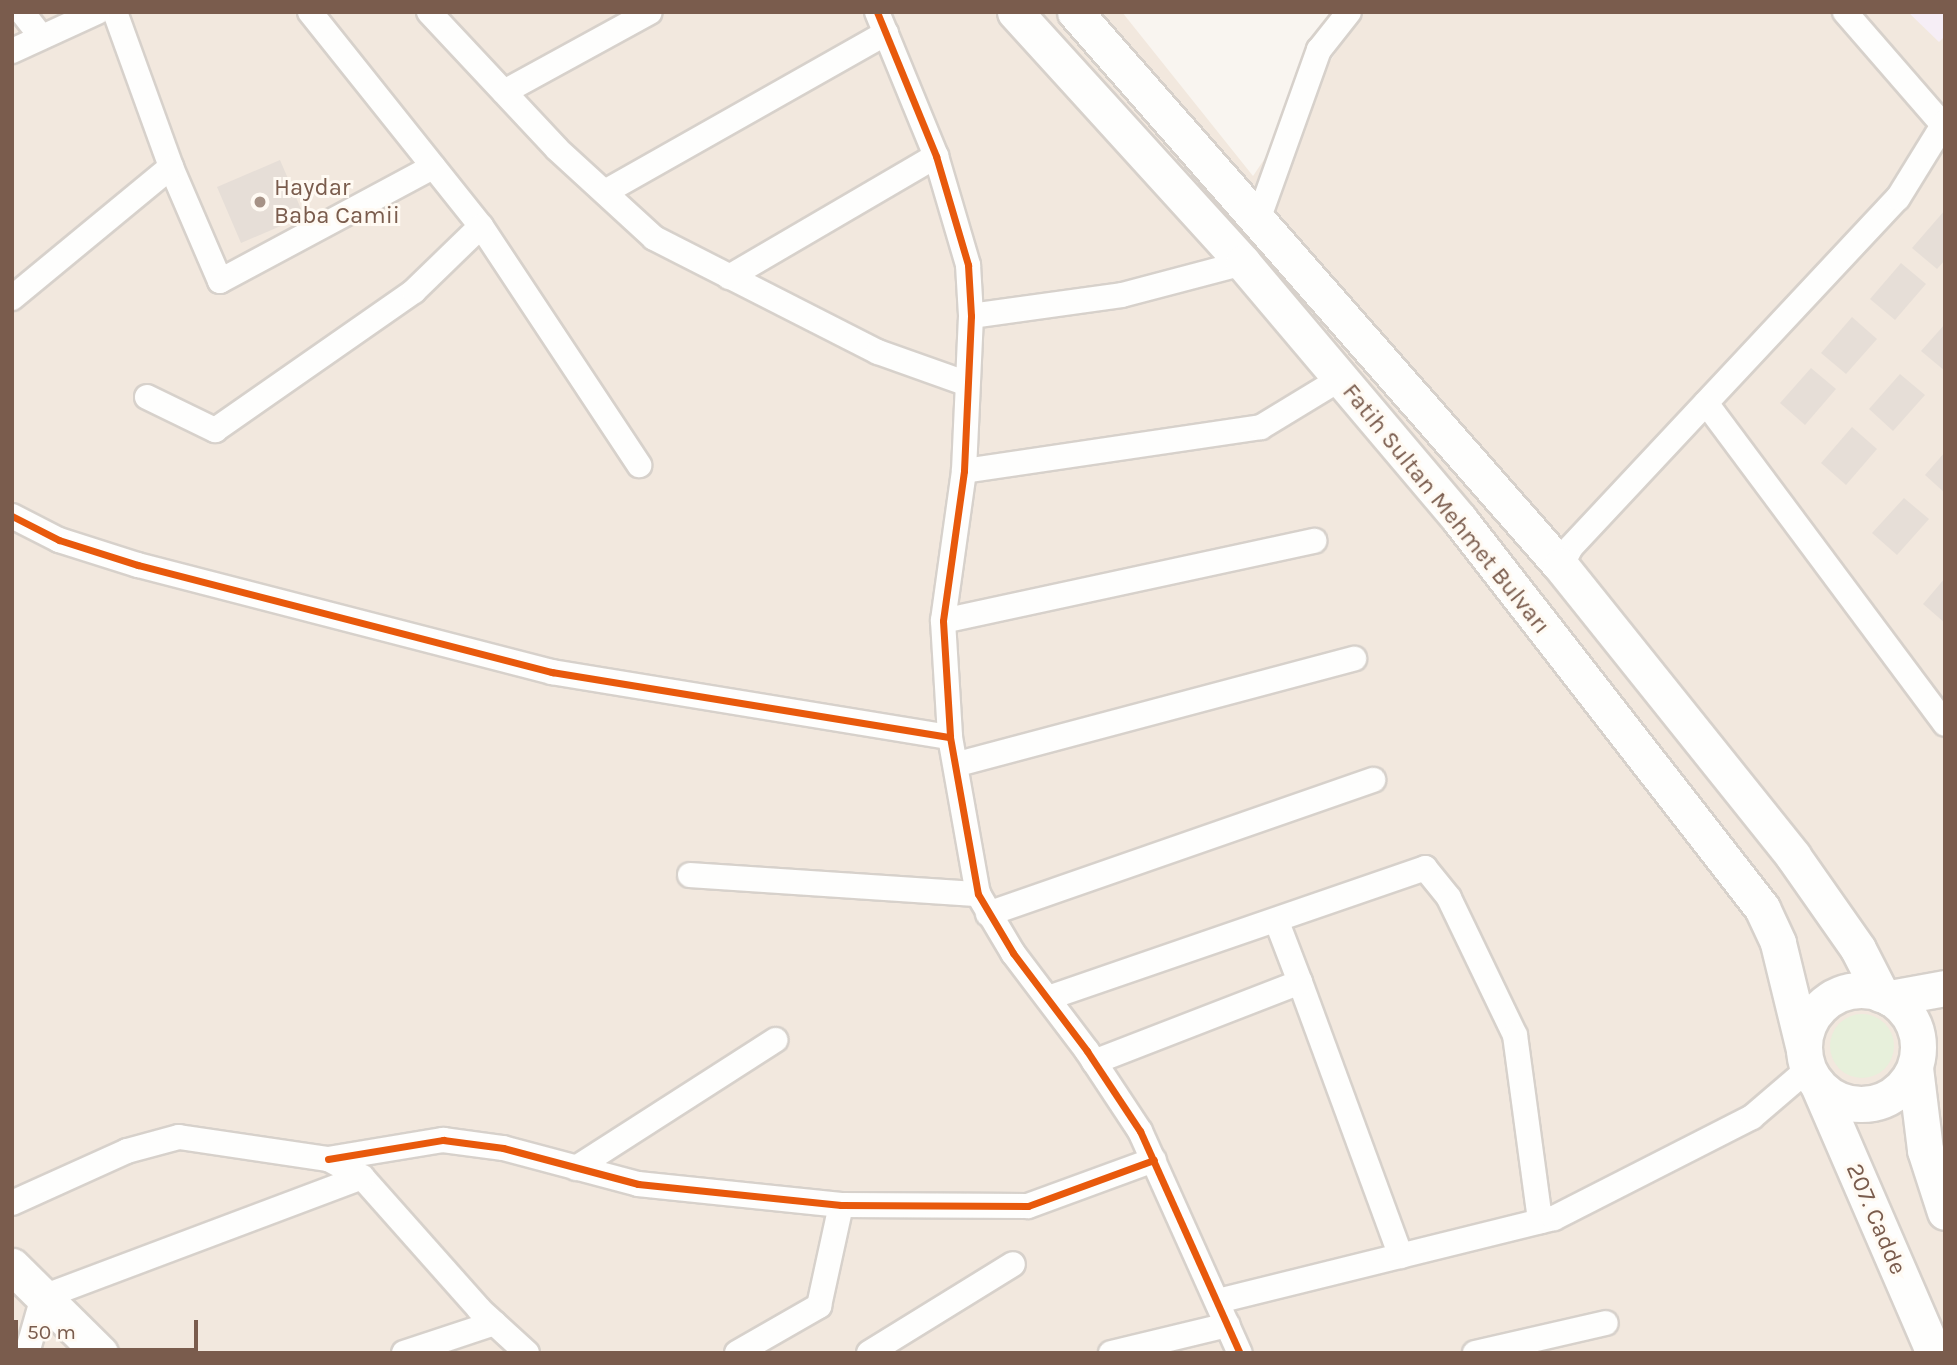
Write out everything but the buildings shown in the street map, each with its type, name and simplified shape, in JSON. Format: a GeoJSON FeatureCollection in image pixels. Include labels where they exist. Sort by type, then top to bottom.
{"type":"FeatureCollection","features":[{"type":"Feature","properties":{"kind":"main road","name":"Fatih Sultan Mehmet Bulvarı"},"geometry":{"type":"LineString","coordinates":[[1015,12],[1243,263],[1460,520],[1762,908],[1778,943],[1789,1005],[1810,1068]]}},
{"type":"Feature","properties":{"kind":"main road","name":"Fatih Sultan Mehmet Bulvarı"},"geometry":{"type":"LineString","coordinates":[[1075,12],[1561,566],[1793,856],[1858,949],[1886,996]]}},
{"type":"Feature","properties":{"kind":"main road"},"geometry":{"type":"LineString","coordinates":[[1926,1055],[1890,1097],[1871,1104],[1833,1098],[1810,1068],[1806,1031],[1827,1001],[1862,990],[1886,996],[1945,988]]}},
{"type":"Feature","properties":{"kind":"main road"},"geometry":{"type":"LineString","coordinates":[[1886,996],[1911,1020],[1926,1055],[1925,1150],[1945,1212]]}},
{"type":"Feature","properties":{"kind":"main road","name":"207. Cadde"},"geometry":{"type":"LineString","coordinates":[[1810,1068],[1934,1353]]}},
{"type":"Feature","properties":{"kind":"main road"},"geometry":{"type":"LineString","coordinates":[[12,1266],[100,1353]]}},
{"type":"Feature","properties":{"kind":"street"},"geometry":{"type":"LineString","coordinates":[[22,12],[40,35]]}},
{"type":"Feature","properties":{"kind":"street"},"geometry":{"type":"LineString","coordinates":[[12,51],[40,35],[97,12]]}},
{"type":"Feature","properties":{"kind":"street"},"geometry":{"type":"LineString","coordinates":[[115,12],[171,167],[220,281],[433,167]]}},
{"type":"Feature","properties":{"kind":"street"},"geometry":{"type":"LineString","coordinates":[[310,12],[481,226],[639,465]]}},
{"type":"Feature","properties":{"kind":"street"},"geometry":{"type":"LineString","coordinates":[[429,12],[504,92],[654,238],[878,352],[965,383]]}},
{"type":"Feature","properties":{"kind":"street"},"geometry":{"type":"LineString","coordinates":[[504,92],[650,12]]}},
{"type":"Feature","properties":{"kind":"street"},"geometry":{"type":"LineString","coordinates":[[1258,220],[1320,50],[1349,12]]}},
{"type":"Feature","properties":{"kind":"street"},"geometry":{"type":"LineString","coordinates":[[1561,566],[1571,547],[1898,198],[1944,125],[1845,12]]}},
{"type":"Feature","properties":{"kind":"street"},"geometry":{"type":"LineString","coordinates":[[605,192],[881,23],[936,156],[968,265],[971,316],[965,383],[964,471],[943,621],[950,737],[958,764],[983,904],[1094,1062],[1154,1160],[1240,1353]]}},
{"type":"Feature","properties":{"kind":"street"},"geometry":{"type":"LineString","coordinates":[[729,277],[936,156]]}},
{"type":"Feature","properties":{"kind":"street"},"geometry":{"type":"LineString","coordinates":[[12,298],[171,167]]}},
{"type":"Feature","properties":{"kind":"street"},"geometry":{"type":"LineString","coordinates":[[148,397],[215,430],[414,290],[481,226]]}},
{"type":"Feature","properties":{"kind":"street"},"geometry":{"type":"LineString","coordinates":[[971,316],[1122,295],[1243,263]]}},
{"type":"Feature","properties":{"kind":"street"},"geometry":{"type":"LineString","coordinates":[[964,471],[1261,427],[1340,379]]}},
{"type":"Feature","properties":{"kind":"street"},"geometry":{"type":"LineString","coordinates":[[1706,403],[1945,724]]}},
{"type":"Feature","properties":{"kind":"street"},"geometry":{"type":"LineString","coordinates":[[12,516],[59,540],[138,565],[552,672],[950,737]]}},
{"type":"Feature","properties":{"kind":"street"},"geometry":{"type":"LineString","coordinates":[[943,621],[1314,541]]}},
{"type":"Feature","properties":{"kind":"street"},"geometry":{"type":"LineString","coordinates":[[958,764],[1353,659]]}},
{"type":"Feature","properties":{"kind":"street"},"geometry":{"type":"LineString","coordinates":[[690,875],[983,904],[1373,780]]}},
{"type":"Feature","properties":{"kind":"street"},"geometry":{"type":"LineString","coordinates":[[1048,998],[1278,922],[1425,869],[1449,898],[1515,1035],[1540,1222]]}},
{"type":"Feature","properties":{"kind":"street"},"geometry":{"type":"LineString","coordinates":[[1278,922],[1401,1256]]}},
{"type":"Feature","properties":{"kind":"street"},"geometry":{"type":"LineString","coordinates":[[1094,1062],[1300,982]]}},
{"type":"Feature","properties":{"kind":"street"},"geometry":{"type":"LineString","coordinates":[[576,1168],[775,1040]]}},
{"type":"Feature","properties":{"kind":"street"},"geometry":{"type":"LineString","coordinates":[[1218,1301],[1540,1222],[1752,1117],[1810,1068]]}},
{"type":"Feature","properties":{"kind":"street"},"geometry":{"type":"LineString","coordinates":[[12,1203],[127,1151],[179,1137],[328,1160],[362,1177],[494,1323],[527,1353]]}},
{"type":"Feature","properties":{"kind":"street"},"geometry":{"type":"LineString","coordinates":[[328,1160],[443,1140],[503,1148],[638,1184],[841,1205],[1028,1206],[1154,1160]]}},
{"type":"Feature","properties":{"kind":"street"},"geometry":{"type":"LineString","coordinates":[[27,1353],[43,1297],[362,1177]]}},
{"type":"Feature","properties":{"kind":"street"},"geometry":{"type":"LineString","coordinates":[[737,1353],[819,1306],[841,1205]]}},
{"type":"Feature","properties":{"kind":"street"},"geometry":{"type":"LineString","coordinates":[[869,1353],[1013,1264]]}},
{"type":"Feature","properties":{"kind":"street"},"geometry":{"type":"LineString","coordinates":[[1475,1353],[1606,1322]]}},
{"type":"Feature","properties":{"kind":"street"},"geometry":{"type":"LineString","coordinates":[[404,1353],[494,1323]]}},
{"type":"Feature","properties":{"kind":"street"},"geometry":{"type":"LineString","coordinates":[[1111,1353],[1228,1325]]}},
{"type":"Feature","properties":{"kind":"shaded area"},"geometry":{"type":"Polygon","coordinates":[[[12,12],[1122,12],[1253,176],[1363,12],[1945,12],[1945,1353],[12,1353],[12,12]]]}},
{"type":"Feature","properties":{"kind":"shaded area"},"geometry":{"type":"Polygon","coordinates":[[[1908,12],[1945,12],[1945,36],[1939,42],[1908,12]]]}},
{"type":"Feature","properties":{"kind":"green space"},"geometry":{"type":"Polygon","coordinates":[[[1862,1014],[1874,1016],[1885,1023],[1892,1034],[1892,1058],[1885,1069],[1874,1076],[1862,1078],[1850,1076],[1839,1069],[1832,1058],[1830,1046],[1832,1034],[1839,1023],[1850,1016],[1862,1014]]]}},
{"type":"Feature","properties":{"kind":"cycle path"},"geometry":{"type":"LineString","coordinates":[[877,12],[936,156],[968,265],[971,316],[964,471],[943,621],[950,737],[978,894],[1013,953],[1087,1051],[1140,1131],[1240,1353]]}},
{"type":"Feature","properties":{"kind":"cycle path"},"geometry":{"type":"LineString","coordinates":[[12,516],[59,540],[138,565],[552,672],[950,737]]}},
{"type":"Feature","properties":{"kind":"cycle path"},"geometry":{"type":"LineString","coordinates":[[328,1159],[443,1140],[503,1148],[638,1184],[841,1205],[1028,1206],[1154,1160]]}},
{"type":"Feature","properties":{"kind":"place","name":"Haydar Baba Camii"},"geometry":{"type":"Point","coordinates":[260,202]}}]}
